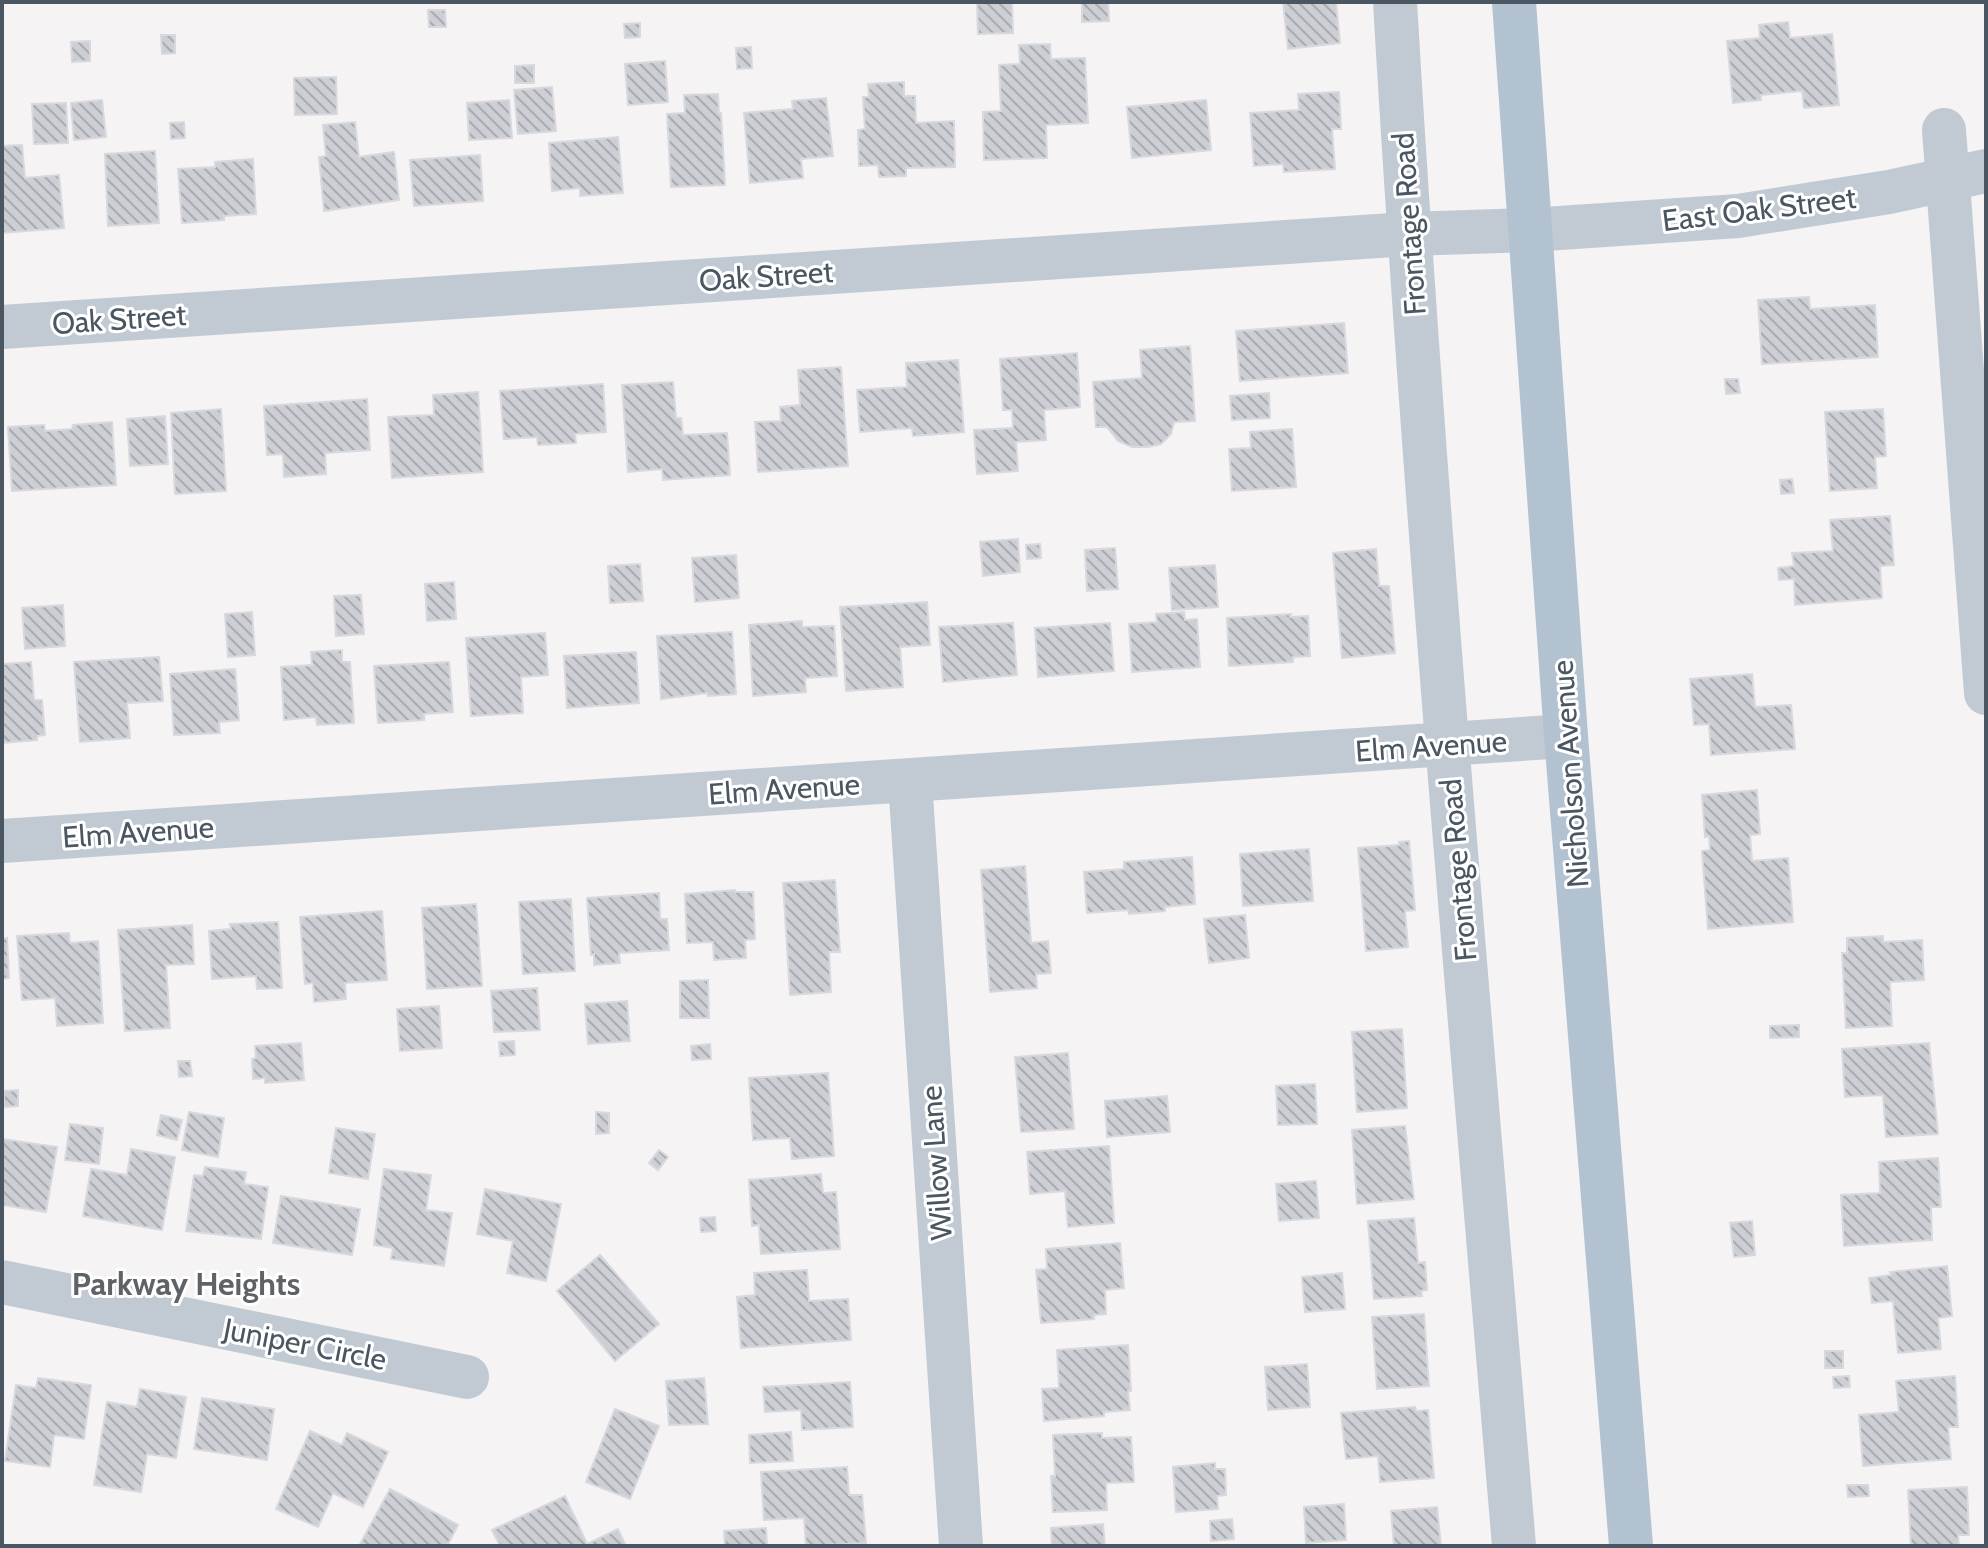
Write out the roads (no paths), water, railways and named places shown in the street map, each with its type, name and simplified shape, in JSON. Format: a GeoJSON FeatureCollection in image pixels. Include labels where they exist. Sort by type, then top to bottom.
{"type":"FeatureCollection","features":[{"type":"Feature","properties":{"kind":"main road","name":"Nicholson Avenue"},"geometry":{"type":"LineString","coordinates":[[1514,2],[1566,736],[1631,1546]]}},
{"type":"Feature","properties":{"kind":"street","name":"Frontage Road"},"geometry":{"type":"LineString","coordinates":[[1395,2],[1408,234],[1447,744],[1514,1546]]}},
{"type":"Feature","properties":{"kind":"street"},"geometry":{"type":"LineString","coordinates":[[1944,130],[1966,175],[1986,693]]}},
{"type":"Feature","properties":{"kind":"street","name":"East Oak Street"},"geometry":{"type":"LineString","coordinates":[[1530,230],[1738,216],[1889,192],[1966,175]]}},
{"type":"Feature","properties":{"kind":"street","name":"Oak Street"},"geometry":{"type":"LineString","coordinates":[[2,327],[1408,234],[1530,230]]}},
{"type":"Feature","properties":{"kind":"street","name":"Elm Avenue"},"geometry":{"type":"LineString","coordinates":[[2,841],[1566,736]]}},
{"type":"Feature","properties":{"kind":"street","name":"Willow Lane"},"geometry":{"type":"LineString","coordinates":[[910,781],[961,1546]]}},
{"type":"Feature","properties":{"kind":"street","name":"Juniper Circle"},"geometry":{"type":"LineString","coordinates":[[2,1282],[467,1377]]}},
{"type":"Feature","properties":{"kind":"district","name":"Parkway Heights"},"geometry":{"type":"Point","coordinates":[186,1283]}}]}
